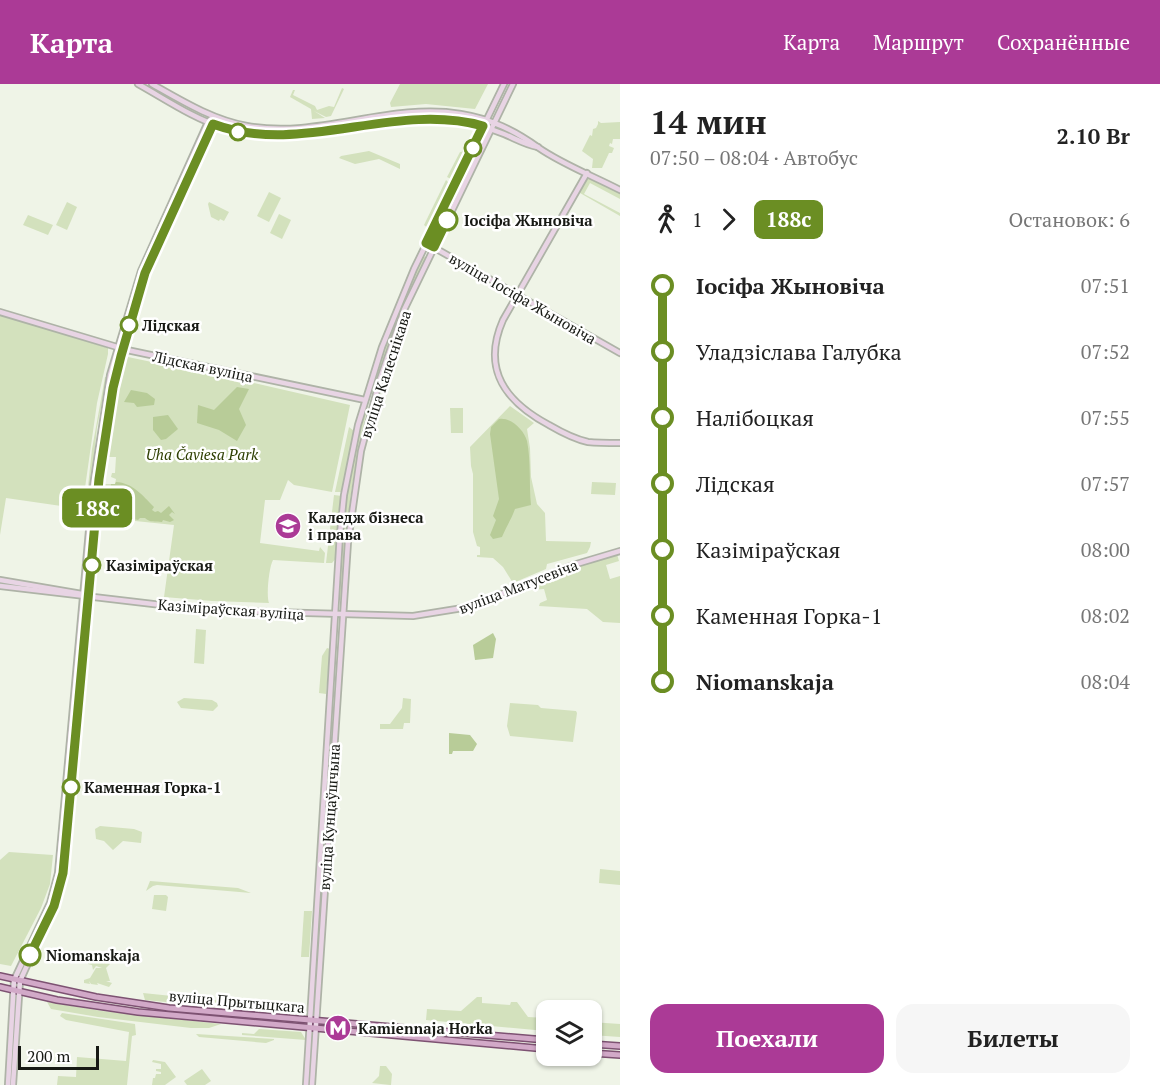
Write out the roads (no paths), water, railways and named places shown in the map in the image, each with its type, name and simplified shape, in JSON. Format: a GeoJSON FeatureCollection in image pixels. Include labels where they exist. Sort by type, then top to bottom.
{"type":"FeatureCollection","features":[{"type":"Feature","properties":{"kind":"main road"},"geometry":{"type":"LineString","coordinates":[[138,84],[211,123],[250,134],[274,136],[424,118],[450,119],[483,126],[529,146],[538,147]]}},
{"type":"Feature","properties":{"kind":"main road"},"geometry":{"type":"LineString","coordinates":[[152,84],[213,117],[240,125],[273,129],[300,128],[426,111],[454,113],[495,122],[620,190]]}},
{"type":"Feature","properties":{"kind":"main road","name":"вуліца Калеснікава"},"geometry":{"type":"LineString","coordinates":[[335,615],[344,495],[364,400],[396,310],[426,243],[504,84]]}},
{"type":"Feature","properties":{"kind":"main road","name":"вуліца Калеснікава"},"geometry":{"type":"LineString","coordinates":[[344,615],[352,500],[373,402],[390,348],[404,310],[513,84]]}},
{"type":"Feature","properties":{"kind":"main road"},"geometry":{"type":"LineString","coordinates":[[8,1085],[17,981],[50,903],[58,873],[103,414],[120,348],[152,251],[213,117]]}},
{"type":"Feature","properties":{"kind":"main road"},"geometry":{"type":"LineString","coordinates":[[349,120],[350,127]]}},
{"type":"Feature","properties":{"kind":"main road"},"geometry":{"type":"LineString","coordinates":[[587,173],[499,330],[495,351],[500,378],[513,401],[533,417],[574,437],[591,442],[620,443]]}},
{"type":"Feature","properties":{"kind":"main road","name":"вуліца Іосіфа Жыновіча"},"geometry":{"type":"LineString","coordinates":[[426,243],[620,353]]}},
{"type":"Feature","properties":{"kind":"main road","name":"Лідская вуліца"},"geometry":{"type":"LineString","coordinates":[[0,312],[120,348],[373,402]]}},
{"type":"Feature","properties":{"kind":"main road","name":"вуліца Матусевіча"},"geometry":{"type":"LineString","coordinates":[[344,615],[413,616],[447,612],[483,603],[557,571],[620,551]]}},
{"type":"Feature","properties":{"kind":"main road","name":"Казіміраўская вуліца"},"geometry":{"type":"LineString","coordinates":[[0,580],[76,592],[86,596]]}},
{"type":"Feature","properties":{"kind":"main road","name":"Казіміраўская вуліца"},"geometry":{"type":"LineString","coordinates":[[0,585],[204,610],[344,615]]}},
{"type":"Feature","properties":{"kind":"main road","name":"вуліца Кунцаўшчына"},"geometry":{"type":"LineString","coordinates":[[312,1019],[335,615]]}},
{"type":"Feature","properties":{"kind":"main road","name":"вуліца Кунцаўшчына"},"geometry":{"type":"LineString","coordinates":[[312,1019],[344,615]]}},
{"type":"Feature","properties":{"kind":"main road","name":"вуліца Прытыцкага"},"geometry":{"type":"LineString","coordinates":[[0,976],[96,997],[198,1011],[536,1039]]}},
{"type":"Feature","properties":{"kind":"main road","name":"вуліца Прытыцкага"},"geometry":{"type":"LineString","coordinates":[[0,987],[100,1007],[194,1018],[536,1048]]}},
{"type":"Feature","properties":{"kind":"main road"},"geometry":{"type":"LineString","coordinates":[[13,1085],[15,991]]}},
{"type":"Feature","properties":{"kind":"main road"},"geometry":{"type":"LineString","coordinates":[[194,1018],[193,1014],[198,1011]]}},
{"type":"Feature","properties":{"kind":"main road"},"geometry":{"type":"LineString","coordinates":[[306,1085],[309,1028],[312,1019]]}},
{"type":"Feature","properties":{"kind":"main road"},"geometry":{"type":"LineString","coordinates":[[312,1019],[316,1028],[312,1085]]}},
{"type":"Feature","properties":{"kind":"main road"},"geometry":{"type":"LineString","coordinates":[[602,1045],[620,1046]]}},
{"type":"Feature","properties":{"kind":"main road"},"geometry":{"type":"LineString","coordinates":[[602,1054],[620,1055]]}},
{"type":"Feature","properties":{"kind":"place","name":"Іосіфа Жыновіча"},"geometry":{"type":"Point","coordinates":[447,220]}},
{"type":"Feature","properties":{"kind":"place","name":"Лідская"},"geometry":{"type":"Point","coordinates":[129,325]}},
{"type":"Feature","properties":{"kind":"place","name":"Каледж бізнеса і права"},"geometry":{"type":"Point","coordinates":[288,526]}},
{"type":"Feature","properties":{"kind":"place","name":"Казіміраўская"},"geometry":{"type":"Point","coordinates":[92,565]}},
{"type":"Feature","properties":{"kind":"place","name":"Каменная Горка-1"},"geometry":{"type":"Point","coordinates":[71,787]}},
{"type":"Feature","properties":{"kind":"place","name":"Niomanskaja"},"geometry":{"type":"Point","coordinates":[30,955]}},
{"type":"Feature","properties":{"kind":"place","name":"Kamiennaja Horka"},"geometry":{"type":"Point","coordinates":[338,1028]}},
{"type":"Feature","properties":{"kind":"park label","name":"Uha Čaviesa Park"},"geometry":{"type":"Point","coordinates":[202,454]}}]}
